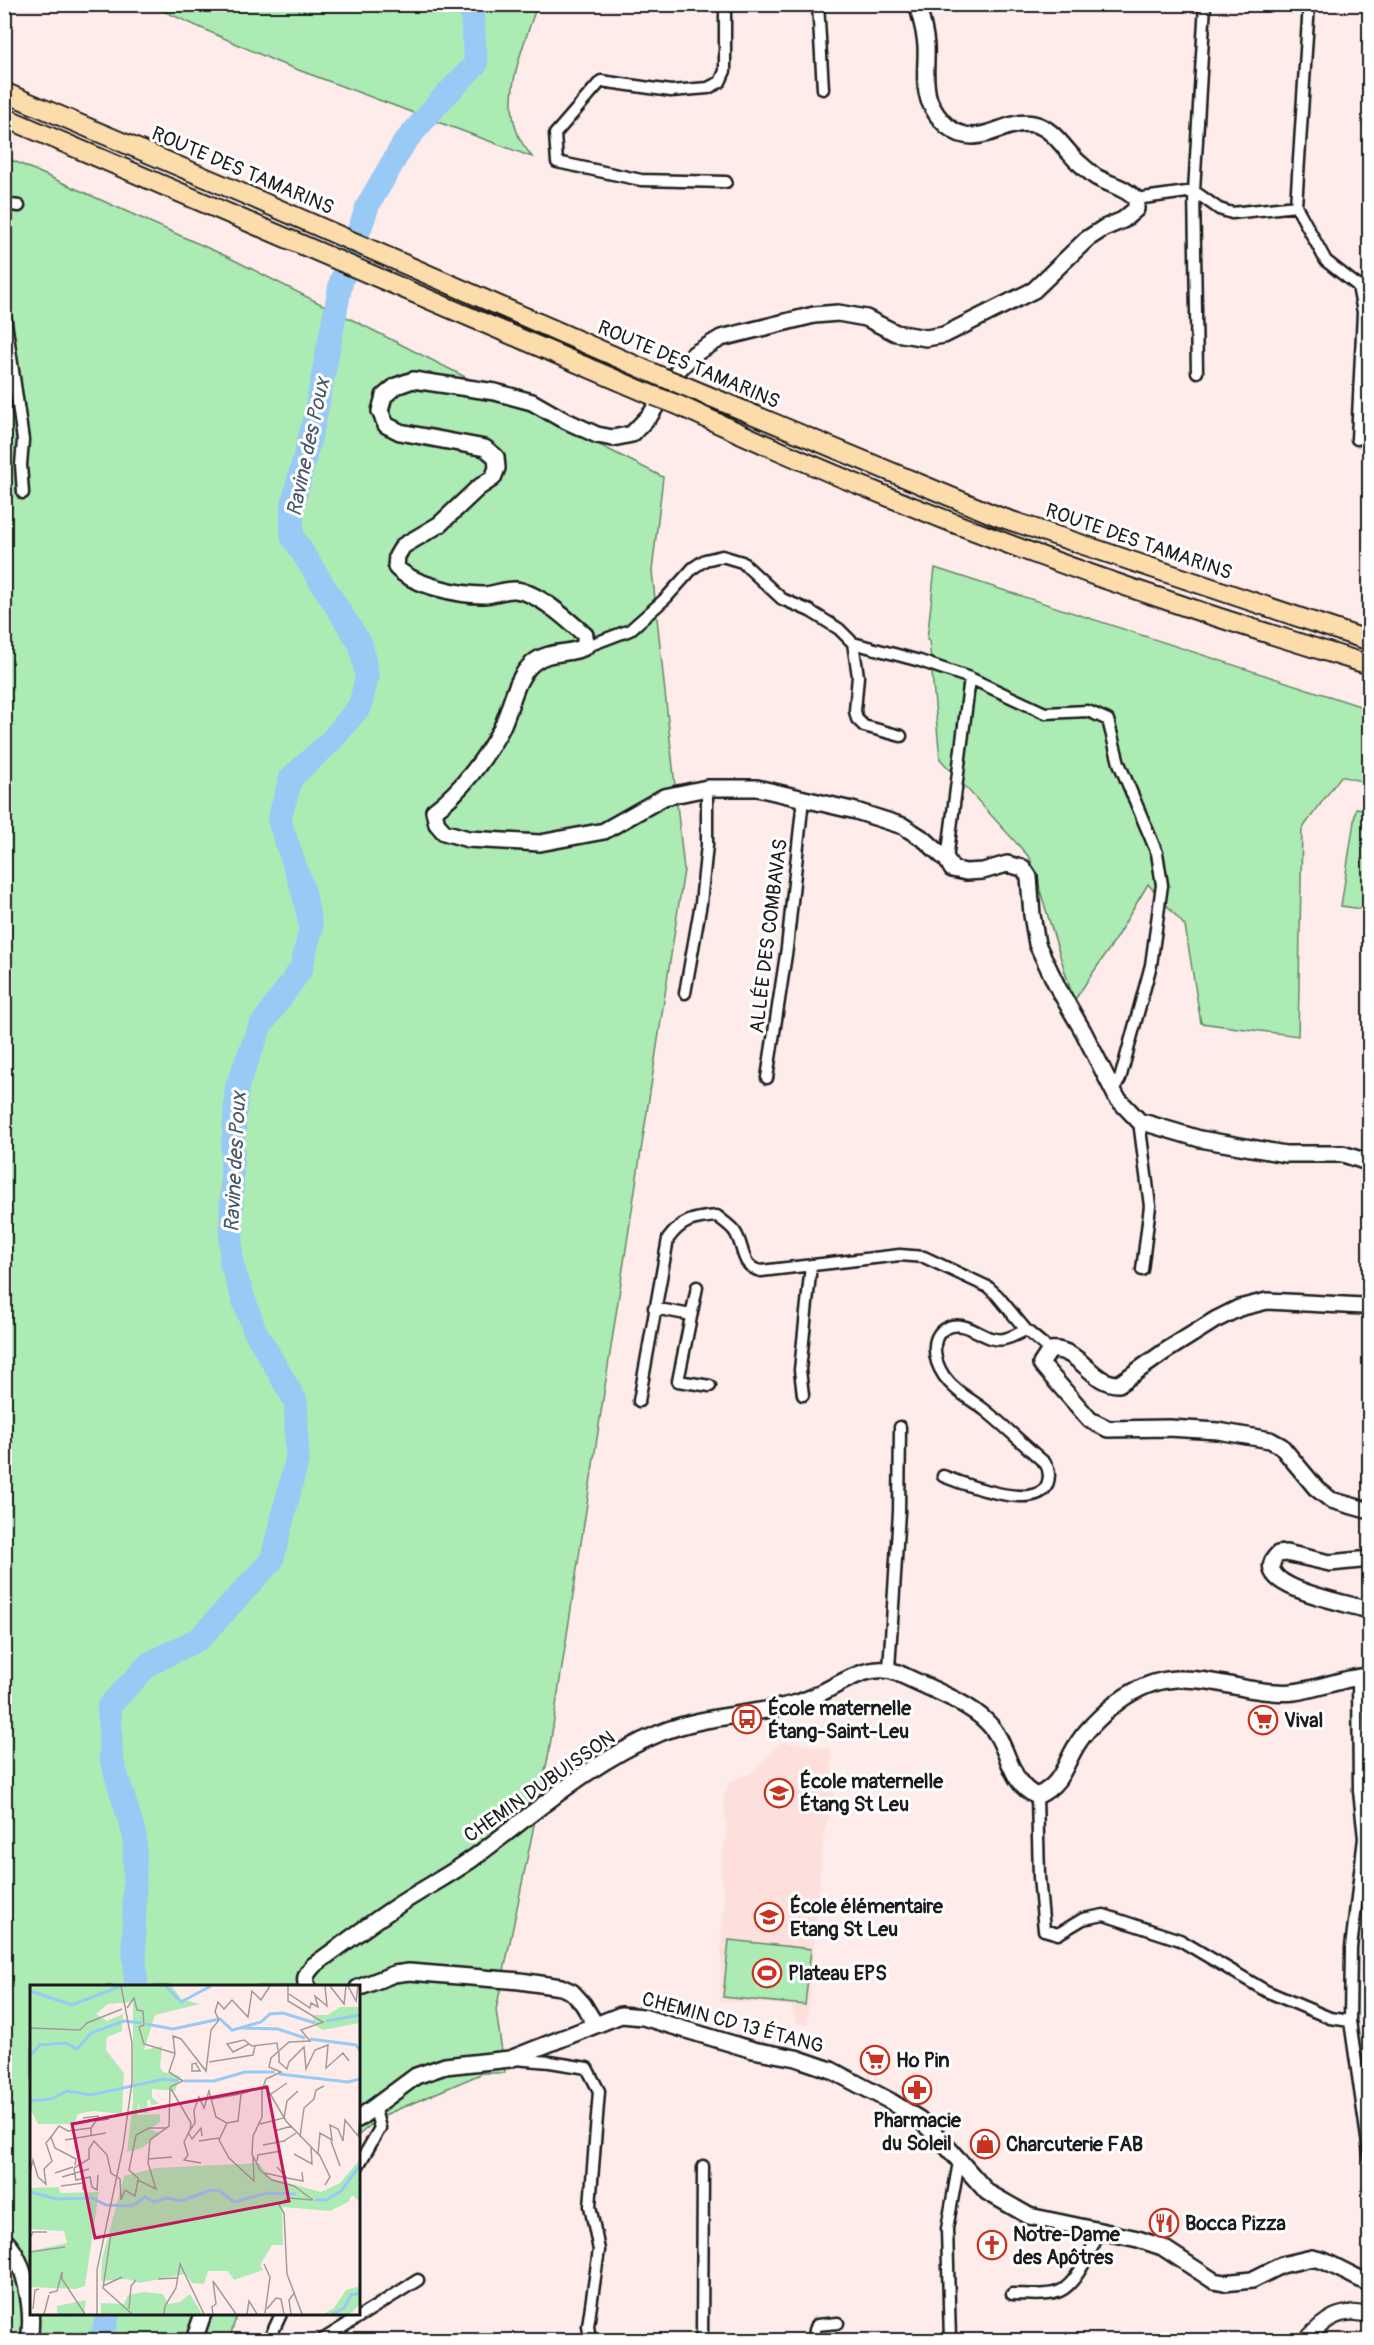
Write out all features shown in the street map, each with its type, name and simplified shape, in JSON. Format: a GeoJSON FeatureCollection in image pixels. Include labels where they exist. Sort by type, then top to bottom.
{"type":"FeatureCollection","features":[{"type":"Feature","properties":{"kind":"highway","name":"ROUTE DES TAMARINS"},"geometry":{"type":"LineString","coordinates":[[4,92],[251,196],[662,377],[997,516],[1370,641]]}},
{"type":"Feature","properties":{"kind":"highway"},"geometry":{"type":"LineString","coordinates":[[4,117],[408,290],[653,405],[678,405],[748,438],[992,538],[1174,603],[1370,665]]}},
{"type":"Feature","properties":{"kind":"main road"},"geometry":{"type":"LineString","coordinates":[[917,4],[926,45],[925,70],[929,99],[939,119],[955,133],[969,136],[979,136],[1017,124],[1034,124],[1048,130],[1078,162],[1096,177],[1129,192],[1136,199],[1136,209],[1122,220],[1087,239],[1034,290],[944,334],[926,338],[896,333],[866,318],[838,313],[814,315],[721,338],[694,354],[679,369],[632,434],[613,438],[597,435],[532,402],[495,392],[412,380],[396,387],[384,396],[380,411],[386,425],[400,432],[485,448],[496,457],[497,468],[493,478],[478,488],[440,524],[403,546],[397,556],[396,567],[412,579],[448,590],[483,595],[515,590],[534,596],[585,635],[585,646],[574,652],[554,653],[533,662],[516,688],[501,728],[479,762],[450,799],[434,812],[437,824],[444,832],[468,839],[540,843],[604,831],[664,797],[707,788],[758,788],[903,826],[925,840],[947,860],[952,869],[983,872],[1007,864],[1023,867],[1029,877],[1037,944],[1117,1098],[1139,1121],[1200,1139],[1285,1154],[1343,1154],[1370,1163]]}},
{"type":"Feature","properties":{"kind":"main road"},"geometry":{"type":"LineString","coordinates":[[1370,1304],[1364,1306],[1266,1301],[1239,1308],[1207,1325],[1119,1384],[1110,1384],[1096,1377],[1086,1365],[1059,1349],[1050,1350],[1041,1364],[1090,1420],[1108,1429],[1178,1428],[1218,1431],[1270,1440],[1281,1446],[1316,1488],[1331,1500],[1370,1511]]}},
{"type":"Feature","properties":{"kind":"main road"},"geometry":{"type":"LineString","coordinates":[[1370,1559],[1330,1563],[1286,1553],[1278,1554],[1271,1566],[1287,1586],[1370,1611]]}},
{"type":"Feature","properties":{"kind":"main road"},"geometry":{"type":"LineString","coordinates":[[889,1669],[944,1695],[988,1722],[1000,1740],[1018,1781],[1022,1787],[1037,1796],[1049,1790],[1059,1779],[1080,1739],[1117,1702],[1141,1687],[1183,1677],[1261,1691],[1294,1692],[1364,1676]]}},
{"type":"Feature","properties":{"kind":"main road","name":"CHEMIN DUBUISSON"},"geometry":{"type":"LineString","coordinates":[[307,1985],[307,1972],[314,1965],[388,1912],[470,1860],[567,1787],[636,1744],[700,1720],[798,1703],[821,1695],[865,1672],[889,1669]]}},
{"type":"Feature","properties":{"kind":"main road"},"geometry":{"type":"LineString","coordinates":[[360,1987],[394,1974],[409,1972],[548,1984],[572,1992],[583,2004],[595,2024]]}},
{"type":"Feature","properties":{"kind":"main road","name":"CHEMIN CD 13 ÉTANG"},"geometry":{"type":"LineString","coordinates":[[360,2117],[416,2076],[445,2066],[510,2059],[621,2015],[643,2017],[753,2050],[796,2058],[831,2070],[890,2101],[918,2119],[941,2140],[987,2192],[1029,2216],[1138,2239],[1162,2247],[1214,2281],[1224,2283],[1252,2280],[1282,2265],[1312,2258],[1324,2260],[1370,2284]]}},
{"type":"Feature","properties":{"kind":"main road"},"geometry":{"type":"LineString","coordinates":[[4,2240],[12,2247],[22,2268],[27,2293],[29,2340]]}},
{"type":"Feature","properties":{"kind":"main road"},"geometry":{"type":"LineString","coordinates":[[194,2340],[202,2315]]}},
{"type":"Feature","properties":{"kind":"street"},"geometry":{"type":"LineString","coordinates":[[725,4],[725,71],[720,82],[708,88],[671,91],[601,81],[555,134],[557,162],[641,180],[726,182]]}},
{"type":"Feature","properties":{"kind":"street"},"geometry":{"type":"LineString","coordinates":[[818,4],[823,88]]}},
{"type":"Feature","properties":{"kind":"street"},"geometry":{"type":"LineString","coordinates":[[1197,372],[1194,191],[1205,4]]}},
{"type":"Feature","properties":{"kind":"street"},"geometry":{"type":"LineString","coordinates":[[1309,4],[1296,206],[1326,261],[1358,286],[1366,313],[1357,439]]}},
{"type":"Feature","properties":{"kind":"street"},"geometry":{"type":"LineString","coordinates":[[1136,199],[1194,191],[1220,209],[1232,213],[1296,206]]}},
{"type":"Feature","properties":{"kind":"street"},"geometry":{"type":"LineString","coordinates":[[4,204],[19,206]]}},
{"type":"Feature","properties":{"kind":"street"},"geometry":{"type":"LineString","coordinates":[[4,308],[23,440],[21,465],[23,493]]}},
{"type":"Feature","properties":{"kind":"street"},"geometry":{"type":"LineString","coordinates":[[585,646],[630,630],[666,598],[693,568],[705,560],[722,556],[742,562],[782,599],[810,611],[839,628],[853,644],[858,676],[855,711],[857,719],[864,726],[901,736]]}},
{"type":"Feature","properties":{"kind":"street"},"geometry":{"type":"LineString","coordinates":[[853,644],[921,661],[970,678],[1045,713],[1088,711],[1108,720],[1119,763],[1157,853],[1162,885],[1151,965],[1120,1079],[1113,1091]]}},
{"type":"Feature","properties":{"kind":"street"},"geometry":{"type":"LineString","coordinates":[[947,860],[970,678]]}},
{"type":"Feature","properties":{"kind":"street"},"geometry":{"type":"LineString","coordinates":[[685,993],[702,892],[707,845],[707,788]]}},
{"type":"Feature","properties":{"kind":"street","name":"ALLÉE DES COMBAVAS"},"geometry":{"type":"LineString","coordinates":[[766,1078],[787,948],[803,799]]}},
{"type":"Feature","properties":{"kind":"street"},"geometry":{"type":"LineString","coordinates":[[1139,1121],[1150,1206],[1142,1270]]}},
{"type":"Feature","properties":{"kind":"street"},"geometry":{"type":"LineString","coordinates":[[639,1401],[668,1239],[684,1221],[717,1216],[734,1231],[748,1265],[760,1271],[900,1255],[924,1257],[988,1287],[1026,1330],[1050,1350]]}},
{"type":"Feature","properties":{"kind":"street"},"geometry":{"type":"LineString","coordinates":[[803,1395],[800,1370],[811,1265]]}},
{"type":"Feature","properties":{"kind":"street"},"geometry":{"type":"LineString","coordinates":[[697,1287],[678,1381],[710,1386]]}},
{"type":"Feature","properties":{"kind":"street"},"geometry":{"type":"LineString","coordinates":[[654,1308],[691,1315]]}},
{"type":"Feature","properties":{"kind":"street"},"geometry":{"type":"LineString","coordinates":[[943,1476],[975,1488],[1003,1494],[1026,1496],[1038,1494],[1045,1489],[1049,1473],[1045,1463],[985,1410],[958,1392],[943,1375],[936,1355],[936,1338],[942,1330],[951,1326],[971,1327],[997,1339],[1005,1339],[1026,1330]]}},
{"type":"Feature","properties":{"kind":"street"},"geometry":{"type":"LineString","coordinates":[[889,1669],[899,1512],[900,1427]]}},
{"type":"Feature","properties":{"kind":"street"},"geometry":{"type":"LineString","coordinates":[[1364,1676],[1359,1791],[1364,1839],[1351,1948],[1350,2021],[1370,2158]]}},
{"type":"Feature","properties":{"kind":"street"},"geometry":{"type":"LineString","coordinates":[[1037,1796],[1039,1877],[1044,1930],[1058,1934],[1083,1919],[1104,1915],[1180,1940],[1266,1991],[1330,2018],[1350,2021]]}},
{"type":"Feature","properties":{"kind":"street"},"geometry":{"type":"LineString","coordinates":[[510,2059],[587,2068],[599,2091],[590,2206],[599,2250],[588,2326],[590,2340]]}},
{"type":"Feature","properties":{"kind":"street"},"geometry":{"type":"LineString","coordinates":[[360,2163],[380,2128],[374,2106]]}},
{"type":"Feature","properties":{"kind":"street"},"geometry":{"type":"LineString","coordinates":[[950,2340],[947,2229],[959,2162]]}},
{"type":"Feature","properties":{"kind":"street"},"geometry":{"type":"LineString","coordinates":[[702,2340],[703,2166]]}},
{"type":"Feature","properties":{"kind":"street"},"geometry":{"type":"LineString","coordinates":[[1012,2294],[1058,2292],[1067,2287],[1080,2270],[1100,2232]]}},
{"type":"Feature","properties":{"kind":"street"},"geometry":{"type":"LineString","coordinates":[[322,2340],[418,2280]]}},
{"type":"Feature","properties":{"kind":"street"},"geometry":{"type":"LineString","coordinates":[[1306,2340],[1321,2323],[1337,2314],[1348,2312],[1370,2316]]}},
{"type":"Feature","properties":{"kind":"street"},"geometry":{"type":"LineString","coordinates":[[268,2340],[280,2315]]}},
{"type":"Feature","properties":{"kind":"street"},"geometry":{"type":"LineString","coordinates":[[814,2340],[818,2325],[838,2323]]}},
{"type":"Feature","properties":{"kind":"shaded area","name":"École élémentaire Etang St Leu"},"geometry":{"type":"Polygon","coordinates":[[[782,1742],[831,1749],[834,1804],[824,1830],[807,2025],[796,2023],[792,2006],[720,2001],[725,1903],[721,1871],[727,1825],[723,1803],[728,1783],[753,1772],[782,1742]]]}},
{"type":"Feature","properties":{"kind":"green space"},"geometry":{"type":"Polygon","coordinates":[[[150,5],[537,5],[516,70],[512,104],[519,137],[532,157],[277,62],[150,5]]]}},
{"type":"Feature","properties":{"kind":"green space"},"geometry":{"type":"Polygon","coordinates":[[[5,157],[228,257],[663,477],[652,571],[684,870],[549,1752],[496,2010],[505,2073],[483,2073],[380,2117],[360,2134],[360,1985],[30,1985],[30,2315],[237,2315],[229,2340],[5,2340],[5,157]]]}},
{"type":"Feature","properties":{"kind":"green space"},"geometry":{"type":"Polygon","coordinates":[[[935,568],[1369,709],[1369,783],[1341,776],[1302,829],[1298,1036],[1201,1023],[1185,926],[1148,884],[1111,946],[1074,1001],[1030,858],[940,759],[929,640],[927,640],[935,568]]]}},
{"type":"Feature","properties":{"kind":"green space"},"geometry":{"type":"Polygon","coordinates":[[[1356,808],[1369,810],[1369,910],[1341,906],[1356,808]]]}},
{"type":"Feature","properties":{"kind":"green space","name":"Plateau EPS"},"geometry":{"type":"Polygon","coordinates":[[[729,1940],[811,1949],[805,2005],[723,1997],[729,1940]]]}},
{"type":"Feature","properties":{"kind":"waterway","name":"Ravine des Poux"},"geometry":{"type":"LineString","coordinates":[[136,1985],[135,1837],[111,1757],[109,1706],[149,1664],[200,1638],[272,1560],[297,1459],[296,1402],[254,1329],[231,1263],[232,1160],[237,1086],[260,1027],[301,969],[311,928],[303,890],[279,820],[291,778],[331,741],[360,706],[367,677],[361,645],[292,536],[292,507],[315,417],[341,282],[368,205],[404,143],[476,64],[471,4]]}},
{"type":"Feature","properties":{"kind":"waterway","name":"Ravine des Poux"},"geometry":{"type":"LineString","coordinates":[[101,2340],[108,2315]]}},
{"type":"Feature","properties":{"kind":"place","name":"École maternelle Étang-Saint-Leu"},"geometry":{"type":"Point","coordinates":[747,1719]}},
{"type":"Feature","properties":{"kind":"place","name":"Vival"},"geometry":{"type":"Point","coordinates":[1263,1720]}},
{"type":"Feature","properties":{"kind":"place","name":"École maternelle Étang St Leu"},"geometry":{"type":"Point","coordinates":[779,1793]}},
{"type":"Feature","properties":{"kind":"place","name":"École élémentaire Etang St Leu"},"geometry":{"type":"Point","coordinates":[769,1917]}},
{"type":"Feature","properties":{"kind":"place","name":"Plateau EPS"},"geometry":{"type":"Point","coordinates":[767,1973]}},
{"type":"Feature","properties":{"kind":"place","name":"Ho Pin"},"geometry":{"type":"Point","coordinates":[875,2060]}},
{"type":"Feature","properties":{"kind":"place","name":"Pharmacie du Soleil"},"geometry":{"type":"Point","coordinates":[917,2090]}},
{"type":"Feature","properties":{"kind":"place","name":"Charcuterie FAB"},"geometry":{"type":"Point","coordinates":[985,2144]}},
{"type":"Feature","properties":{"kind":"place","name":"Bocca Pizza"},"geometry":{"type":"Point","coordinates":[1164,2223]}},
{"type":"Feature","properties":{"kind":"place","name":"Notre-Dame des Apôtres"},"geometry":{"type":"Point","coordinates":[992,2245]}}]}
